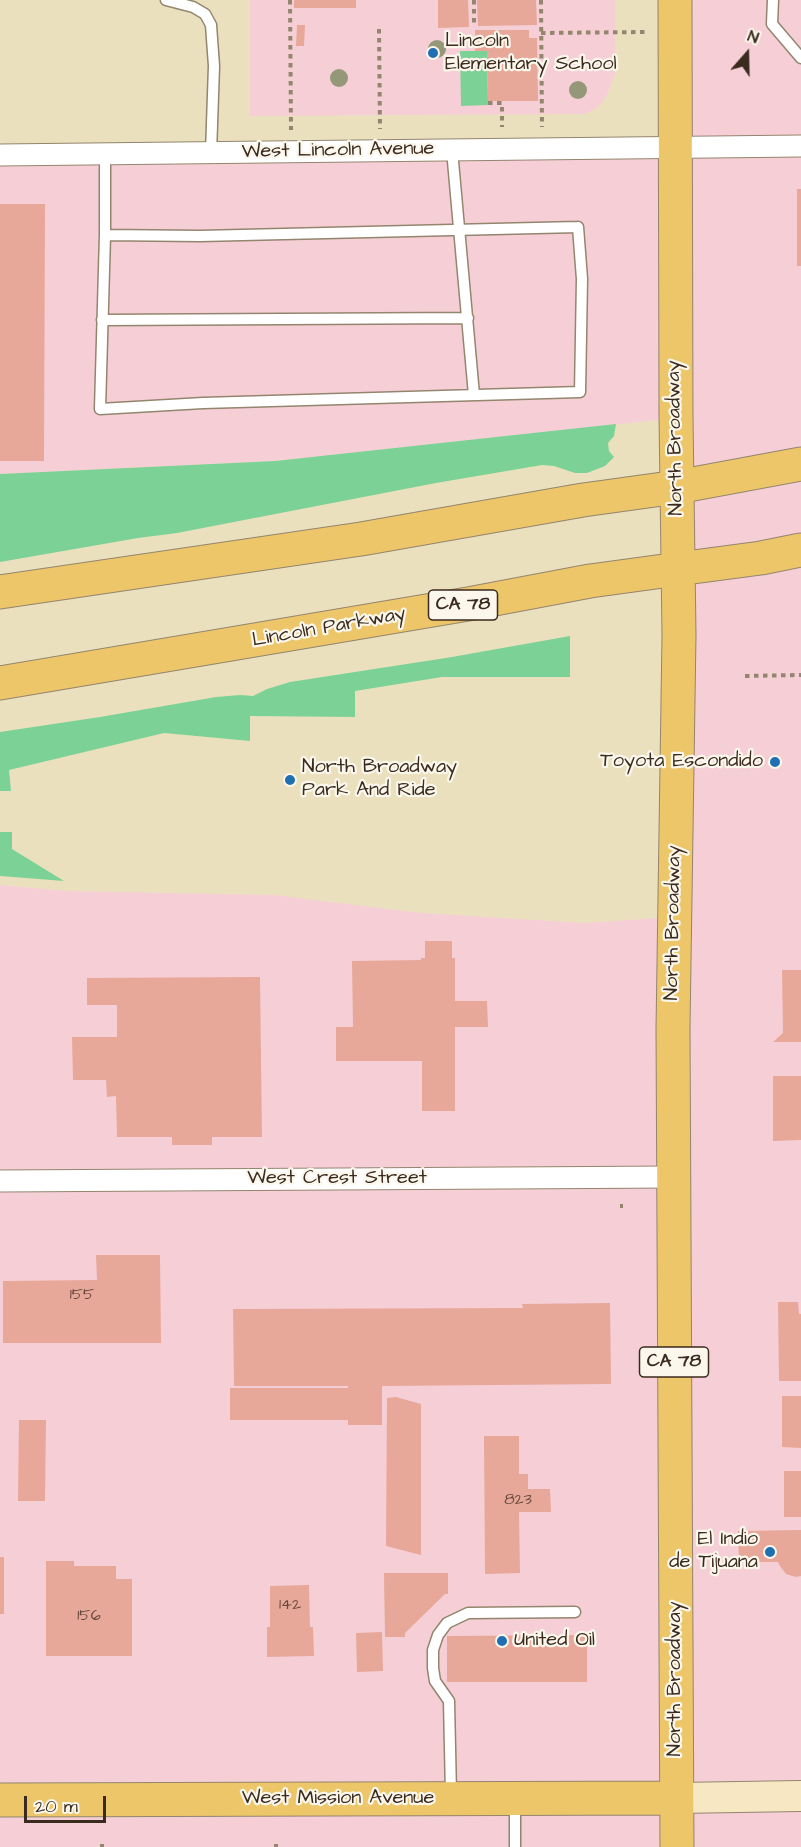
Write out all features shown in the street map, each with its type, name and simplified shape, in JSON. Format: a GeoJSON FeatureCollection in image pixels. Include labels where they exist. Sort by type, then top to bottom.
{"type":"FeatureCollection","features":[{"type":"Feature","properties":{"kind":"main road","name":"North Broadway"},"geometry":{"type":"LineString","coordinates":[[675,0],[678,569],[673,1177],[677,1847]]}},
{"type":"Feature","properties":{"kind":"main road"},"geometry":{"type":"LineString","coordinates":[[0,592],[361,539],[583,500],[677,487],[801,464]]}},
{"type":"Feature","properties":{"kind":"main road","name":"Lincoln Parkway"},"geometry":{"type":"LineString","coordinates":[[0,683],[468,604],[590,581],[761,558],[801,550]]}},
{"type":"Feature","properties":{"kind":"main road"},"geometry":{"type":"LineString","coordinates":[[676,1798],[801,1796]]}},
{"type":"Feature","properties":{"kind":"main road","name":"West Mission Avenue"},"geometry":{"type":"LineString","coordinates":[[0,1800],[676,1798]]}},
{"type":"Feature","properties":{"kind":"street","name":"West Lincoln Avenue"},"geometry":{"type":"LineString","coordinates":[[0,155],[801,146]]}},
{"type":"Feature","properties":{"kind":"street","name":"West Crest Street"},"geometry":{"type":"LineString","coordinates":[[0,1181],[673,1177]]}},
{"type":"Feature","properties":{"kind":"lane"},"geometry":{"type":"LineString","coordinates":[[166,0],[193,7],[205,14],[211,25],[214,66],[211,153]]}},
{"type":"Feature","properties":{"kind":"lane"},"geometry":{"type":"LineString","coordinates":[[773,0],[772,24],[801,58]]}},
{"type":"Feature","properties":{"kind":"lane"},"geometry":{"type":"LineString","coordinates":[[452,150],[474,395]]}},
{"type":"Feature","properties":{"kind":"lane"},"geometry":{"type":"LineString","coordinates":[[105,154],[100,409],[204,403],[580,392],[582,279],[578,227],[200,236],[105,236]]}},
{"type":"Feature","properties":{"kind":"lane"},"geometry":{"type":"LineString","coordinates":[[102,320],[468,318]]}},
{"type":"Feature","properties":{"kind":"lane"},"geometry":{"type":"LineString","coordinates":[[451,1798],[449,1701],[435,1681],[433,1668],[433,1650],[438,1635],[447,1623],[468,1613],[575,1612]]}},
{"type":"Feature","properties":{"kind":"lane"},"geometry":{"type":"LineString","coordinates":[[514,1798],[515,1847]]}},
{"type":"Feature","properties":{"kind":"path"},"geometry":{"type":"LineString","coordinates":[[290,0],[291,152]]}},
{"type":"Feature","properties":{"kind":"path"},"geometry":{"type":"LineString","coordinates":[[474,0],[474,27]]}},
{"type":"Feature","properties":{"kind":"path"},"geometry":{"type":"LineString","coordinates":[[541,0],[542,149]]}},
{"type":"Feature","properties":{"kind":"path"},"geometry":{"type":"LineString","coordinates":[[379,29],[380,150]]}},
{"type":"Feature","properties":{"kind":"path"},"geometry":{"type":"LineString","coordinates":[[541,33],[675,32]]}},
{"type":"Feature","properties":{"kind":"path"},"geometry":{"type":"LineString","coordinates":[[488,103],[502,103],[503,149]]}},
{"type":"Feature","properties":{"kind":"path"},"geometry":{"type":"LineString","coordinates":[[745,676],[801,675]]}},
{"type":"Feature","properties":{"kind":"shaded area","name":"Lincoln Elementary School"},"geometry":{"type":"Polygon","coordinates":[[[250,0],[615,0],[615,75],[606,97],[597,108],[585,114],[250,116],[250,0]]]}},
{"type":"Feature","properties":{"kind":"shaded area"},"geometry":{"type":"Polygon","coordinates":[[[675,0],[801,0],[801,1847],[0,1847],[0,885],[66,891],[273,895],[422,913],[584,923],[674,917],[676,418],[275,461],[0,474],[0,155],[676,147],[675,0]]]}},
{"type":"Feature","properties":{"kind":"green space"},"geometry":{"type":"Polygon","coordinates":[[[460,51],[487,51],[488,105],[461,106],[460,51]]]}},
{"type":"Feature","properties":{"kind":"green space"},"geometry":{"type":"Polygon","coordinates":[[[616,424],[614,436],[608,443],[609,451],[614,457],[605,466],[587,473],[575,473],[554,466],[542,465],[177,533],[0,562],[0,474],[275,461],[616,424]]]}},
{"type":"Feature","properties":{"kind":"green space"},"geometry":{"type":"Polygon","coordinates":[[[570,636],[570,677],[442,677],[355,691],[355,717],[250,716],[250,741],[164,733],[9,770],[11,791],[0,791],[0,732],[216,697],[253,696],[290,682],[570,636]]]}},
{"type":"Feature","properties":{"kind":"green space"},"geometry":{"type":"Polygon","coordinates":[[[0,832],[12,832],[12,849],[64,881],[0,876],[0,832]]]}},
{"type":"Feature","properties":{"kind":"building"},"geometry":{"type":"Polygon","coordinates":[[[294,0],[356,0],[356,8],[294,8],[294,0]]]}},
{"type":"Feature","properties":{"kind":"building"},"geometry":{"type":"Polygon","coordinates":[[[438,0],[468,0],[469,27],[438,28],[438,0]]]}},
{"type":"Feature","properties":{"kind":"building"},"geometry":{"type":"Polygon","coordinates":[[[477,0],[536,0],[537,25],[478,26],[477,0]]]}},
{"type":"Feature","properties":{"kind":"building"},"geometry":{"type":"Polygon","coordinates":[[[297,25],[305,25],[304,46],[296,46],[297,25]]]}},
{"type":"Feature","properties":{"kind":"building"},"geometry":{"type":"Polygon","coordinates":[[[475,30],[529,30],[529,38],[537,38],[538,101],[488,101],[487,51],[475,51],[475,30]]]}},
{"type":"Feature","properties":{"kind":"building"},"geometry":{"type":"Polygon","coordinates":[[[797,189],[801,189],[801,266],[797,266],[797,189]]]}},
{"type":"Feature","properties":{"kind":"building"},"geometry":{"type":"Polygon","coordinates":[[[0,204],[45,204],[44,461],[0,461],[0,204]]]}},
{"type":"Feature","properties":{"kind":"building"},"geometry":{"type":"Polygon","coordinates":[[[425,941],[452,941],[452,958],[455,958],[455,1001],[487,1001],[488,1027],[455,1027],[455,1111],[422,1111],[422,1061],[336,1061],[336,1027],[353,1027],[352,961],[421,960],[425,958],[425,941]]]}},
{"type":"Feature","properties":{"kind":"building"},"geometry":{"type":"Polygon","coordinates":[[[782,970],[801,970],[801,1042],[773,1042],[783,1033],[782,970]]]}},
{"type":"Feature","properties":{"kind":"building"},"geometry":{"type":"Polygon","coordinates":[[[260,977],[262,1137],[212,1137],[212,1145],[172,1145],[172,1137],[117,1137],[116,1096],[107,1097],[106,1080],[73,1080],[72,1037],[117,1037],[117,1005],[87,1005],[87,978],[260,977]]]}},
{"type":"Feature","properties":{"kind":"building"},"geometry":{"type":"Polygon","coordinates":[[[773,1076],[801,1076],[801,1140],[773,1141],[773,1076]]]}},
{"type":"Feature","properties":{"kind":"building"},"geometry":{"type":"Polygon","coordinates":[[[96,1255],[160,1255],[161,1343],[3,1343],[3,1281],[97,1280],[96,1255]]]}},
{"type":"Feature","properties":{"kind":"building"},"geometry":{"type":"Polygon","coordinates":[[[778,1302],[798,1302],[799,1314],[801,1314],[801,1381],[779,1381],[778,1302]]]}},
{"type":"Feature","properties":{"kind":"building"},"geometry":{"type":"Polygon","coordinates":[[[610,1303],[611,1384],[382,1386],[382,1425],[348,1425],[348,1420],[230,1420],[230,1388],[348,1388],[348,1386],[234,1386],[233,1309],[523,1308],[522,1304],[610,1303]]]}},
{"type":"Feature","properties":{"kind":"building"},"geometry":{"type":"Polygon","coordinates":[[[782,1396],[801,1396],[801,1448],[782,1447],[782,1396]]]}},
{"type":"Feature","properties":{"kind":"building"},"geometry":{"type":"Polygon","coordinates":[[[396,1397],[421,1404],[421,1555],[386,1546],[387,1398],[396,1397]]]}},
{"type":"Feature","properties":{"kind":"building"},"geometry":{"type":"Polygon","coordinates":[[[19,1420],[46,1420],[45,1501],[18,1501],[19,1420]]]}},
{"type":"Feature","properties":{"kind":"building"},"geometry":{"type":"Polygon","coordinates":[[[484,1436],[519,1436],[519,1474],[528,1474],[528,1489],[550,1489],[551,1512],[519,1512],[520,1573],[485,1574],[484,1436]]]}},
{"type":"Feature","properties":{"kind":"building"},"geometry":{"type":"Polygon","coordinates":[[[784,1471],[801,1471],[801,1517],[784,1517],[784,1471]]]}},
{"type":"Feature","properties":{"kind":"building","name":"El Indio de Tijuana"},"geometry":{"type":"Polygon","coordinates":[[[801,1530],[801,1576],[786,1574],[778,1562],[739,1562],[738,1531],[801,1530]]]}},
{"type":"Feature","properties":{"kind":"building"},"geometry":{"type":"Polygon","coordinates":[[[0,1557],[4,1557],[4,1614],[0,1614],[0,1557]]]}},
{"type":"Feature","properties":{"kind":"building"},"geometry":{"type":"Polygon","coordinates":[[[46,1561],[74,1561],[74,1566],[116,1566],[116,1579],[132,1579],[132,1656],[46,1656],[46,1561]]]}},
{"type":"Feature","properties":{"kind":"building"},"geometry":{"type":"Polygon","coordinates":[[[384,1573],[448,1573],[448,1594],[445,1594],[405,1633],[405,1637],[385,1637],[384,1573]]]}},
{"type":"Feature","properties":{"kind":"building"},"geometry":{"type":"Polygon","coordinates":[[[309,1585],[310,1627],[313,1627],[314,1656],[267,1657],[270,1586],[309,1585]]]}},
{"type":"Feature","properties":{"kind":"building"},"geometry":{"type":"Polygon","coordinates":[[[382,1632],[383,1671],[357,1672],[356,1633],[382,1632]]]}},
{"type":"Feature","properties":{"kind":"building"},"geometry":{"type":"Polygon","coordinates":[[[587,1635],[587,1682],[447,1682],[447,1636],[587,1635]]]}},
{"type":"Feature","properties":{"kind":"place","name":"Lincoln Elementary School"},"geometry":{"type":"Point","coordinates":[433,53]}},
{"type":"Feature","properties":{"kind":"place","name":"Toyota Escondido"},"geometry":{"type":"Point","coordinates":[775,762]}},
{"type":"Feature","properties":{"kind":"place","name":"North Broadway Park And Ride"},"geometry":{"type":"Point","coordinates":[290,780]}},
{"type":"Feature","properties":{"kind":"place","name":"El Indio de Tijuana"},"geometry":{"type":"Point","coordinates":[770,1552]}},
{"type":"Feature","properties":{"kind":"place","name":"United Oil"},"geometry":{"type":"Point","coordinates":[502,1641]}}]}
